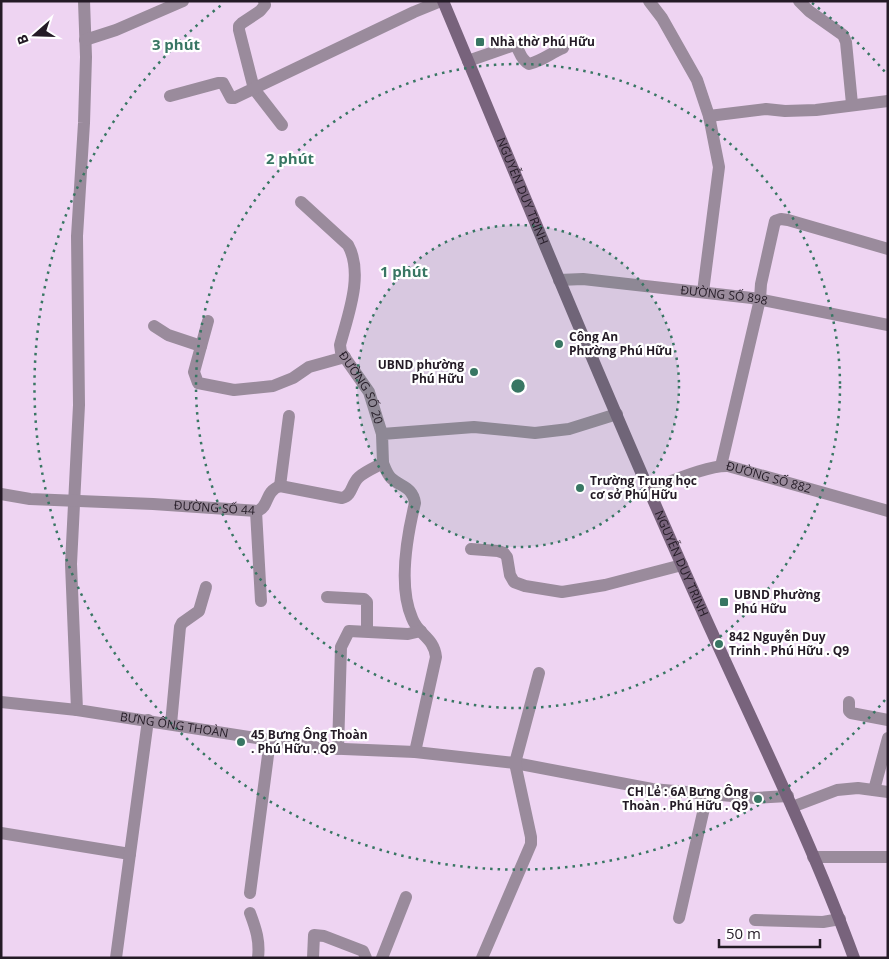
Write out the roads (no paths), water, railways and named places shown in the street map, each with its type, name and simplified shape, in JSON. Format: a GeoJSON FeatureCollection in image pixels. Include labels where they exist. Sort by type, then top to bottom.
{"type":"FeatureCollection","features":[{"type":"Feature","properties":{"kind":"main road","name":"NGUYỄN DUY TRINH"},"geometry":{"type":"LineString","coordinates":[[442,1],[559,280],[682,564],[790,802],[840,919],[854,958]]}},
{"type":"Feature","properties":{"kind":"street"},"geometry":{"type":"LineString","coordinates":[[77,710],[72,564],[73,501],[79,405],[77,236],[84,123],[84,1]]}},
{"type":"Feature","properties":{"kind":"street"},"geometry":{"type":"LineString","coordinates":[[85,40],[116,30],[184,1]]}},
{"type":"Feature","properties":{"kind":"street"},"geometry":{"type":"LineString","coordinates":[[264,1],[263,9],[239,26],[254,89],[282,125]]}},
{"type":"Feature","properties":{"kind":"street"},"geometry":{"type":"LineString","coordinates":[[170,96],[223,83],[231,98],[254,89],[414,12],[442,1]]}},
{"type":"Feature","properties":{"kind":"street"},"geometry":{"type":"LineString","coordinates":[[649,1],[662,18],[698,80],[709,116],[719,168],[703,292]]}},
{"type":"Feature","properties":{"kind":"street"},"geometry":{"type":"LineString","coordinates":[[799,1],[843,35],[846,42],[852,104]]}},
{"type":"Feature","properties":{"kind":"street"},"geometry":{"type":"LineString","coordinates":[[468,61],[514,45],[517,46],[523,61],[529,64],[563,48]]}},
{"type":"Feature","properties":{"kind":"street"},"geometry":{"type":"LineString","coordinates":[[709,116],[766,109],[785,112],[816,110],[888,101]]}},
{"type":"Feature","properties":{"kind":"street","name":"ĐƯỜNG SỐ 20"},"geometry":{"type":"LineString","coordinates":[[301,202],[348,245],[352,252],[356,279],[340,345],[341,352],[369,392],[382,434],[384,463]]}},
{"type":"Feature","properties":{"kind":"street"},"geometry":{"type":"LineString","coordinates":[[721,466],[760,299],[761,284],[775,222],[781,218],[888,249]]}},
{"type":"Feature","properties":{"kind":"street","name":"ĐƯỜNG SỐ 898"},"geometry":{"type":"LineString","coordinates":[[559,280],[583,279],[760,299],[888,326]]}},
{"type":"Feature","properties":{"kind":"street"},"geometry":{"type":"LineString","coordinates":[[208,321],[194,372],[198,383],[234,390],[273,386],[283,383],[309,367],[345,357]]}},
{"type":"Feature","properties":{"kind":"street"},"geometry":{"type":"LineString","coordinates":[[154,326],[168,335],[201,346]]}},
{"type":"Feature","properties":{"kind":"street"},"geometry":{"type":"LineString","coordinates":[[382,434],[474,427],[535,432],[569,429],[617,414]]}},
{"type":"Feature","properties":{"kind":"street"},"geometry":{"type":"LineString","coordinates":[[289,416],[280,486],[342,498],[350,494],[357,478],[384,463],[391,478],[411,490],[414,496],[415,502],[408,542],[405,593],[412,619],[433,643],[436,657],[415,752]]}},
{"type":"Feature","properties":{"kind":"street","name":"ĐƯỜNG SỐ 882"},"geometry":{"type":"LineString","coordinates":[[650,489],[721,466],[728,466],[888,511]]}},
{"type":"Feature","properties":{"kind":"street","name":"ĐƯỜNG SỐ 44"},"geometry":{"type":"LineString","coordinates":[[73,501],[256,511],[262,510],[269,493],[274,488],[280,486]]}},
{"type":"Feature","properties":{"kind":"street"},"geometry":{"type":"LineString","coordinates":[[1,494],[30,499],[73,501]]}},
{"type":"Feature","properties":{"kind":"street"},"geometry":{"type":"LineString","coordinates":[[256,511],[261,601]]}},
{"type":"Feature","properties":{"kind":"street"},"geometry":{"type":"LineString","coordinates":[[472,549],[504,553],[507,557],[510,575],[514,582],[562,592],[604,585],[682,564]]}},
{"type":"Feature","properties":{"kind":"street"},"geometry":{"type":"LineString","coordinates":[[171,724],[180,627],[182,623],[198,611],[206,587]]}},
{"type":"Feature","properties":{"kind":"street"},"geometry":{"type":"LineString","coordinates":[[327,597],[364,599],[367,602],[367,631]]}},
{"type":"Feature","properties":{"kind":"street"},"geometry":{"type":"LineString","coordinates":[[338,749],[341,647],[349,631],[408,634],[421,631]]}},
{"type":"Feature","properties":{"kind":"street"},"geometry":{"type":"LineString","coordinates":[[482,958],[531,844],[532,837],[515,762],[539,674]]}},
{"type":"Feature","properties":{"kind":"street","name":"BƯNG ÔNG THOÀN"},"geometry":{"type":"LineString","coordinates":[[1,702],[148,720],[320,748],[415,752],[515,762],[652,789],[706,795],[790,802],[837,790],[858,788],[888,792]]}},
{"type":"Feature","properties":{"kind":"street"},"geometry":{"type":"LineString","coordinates":[[849,702],[849,711],[851,713],[888,720]]}},
{"type":"Feature","properties":{"kind":"street"},"geometry":{"type":"LineString","coordinates":[[116,958],[148,720]]}},
{"type":"Feature","properties":{"kind":"street"},"geometry":{"type":"LineString","coordinates":[[874,790],[888,738]]}},
{"type":"Feature","properties":{"kind":"street"},"geometry":{"type":"LineString","coordinates":[[250,893],[270,740]]}},
{"type":"Feature","properties":{"kind":"street"},"geometry":{"type":"LineString","coordinates":[[679,918],[706,795]]}},
{"type":"Feature","properties":{"kind":"street"},"geometry":{"type":"LineString","coordinates":[[1,833],[130,854]]}},
{"type":"Feature","properties":{"kind":"street"},"geometry":{"type":"LineString","coordinates":[[813,857],[888,857]]}},
{"type":"Feature","properties":{"kind":"street"},"geometry":{"type":"LineString","coordinates":[[382,958],[406,897]]}},
{"type":"Feature","properties":{"kind":"street"},"geometry":{"type":"LineString","coordinates":[[250,913],[258,934],[258,958]]}},
{"type":"Feature","properties":{"kind":"street"},"geometry":{"type":"LineString","coordinates":[[755,920],[823,922],[840,919]]}},
{"type":"Feature","properties":{"kind":"street"},"geometry":{"type":"LineString","coordinates":[[313,958],[314,935],[324,936],[363,951],[366,958]]}},
{"type":"Feature","properties":{"kind":"place","name":"Nhà thờ Phú Hữu"},"geometry":{"type":"Point","coordinates":[480,42]}},
{"type":"Feature","properties":{"kind":"place","name":"Công An Phường Phú Hữu"},"geometry":{"type":"Point","coordinates":[559,344]}},
{"type":"Feature","properties":{"kind":"place","name":"UBND phường Phú Hữu"},"geometry":{"type":"Point","coordinates":[474,372]}},
{"type":"Feature","properties":{"kind":"place","name":"Trường Trung học cơ sở Phú Hữu"},"geometry":{"type":"Point","coordinates":[580,488]}},
{"type":"Feature","properties":{"kind":"place","name":"UBND Phường Phú Hữu"},"geometry":{"type":"Point","coordinates":[724,602]}},
{"type":"Feature","properties":{"kind":"place","name":"842 Nguyễn Duy Trinh . Phú Hữu . Q9"},"geometry":{"type":"Point","coordinates":[719,644]}},
{"type":"Feature","properties":{"kind":"place","name":"45 Bưng Ông Thoàn . Phú Hữu . Q9"},"geometry":{"type":"Point","coordinates":[241,742]}},
{"type":"Feature","properties":{"kind":"place","name":"CH Lẻ : 6A Bưng Ông Thoàn . Phú Hữu . Q9"},"geometry":{"type":"Point","coordinates":[758,799]}}]}
